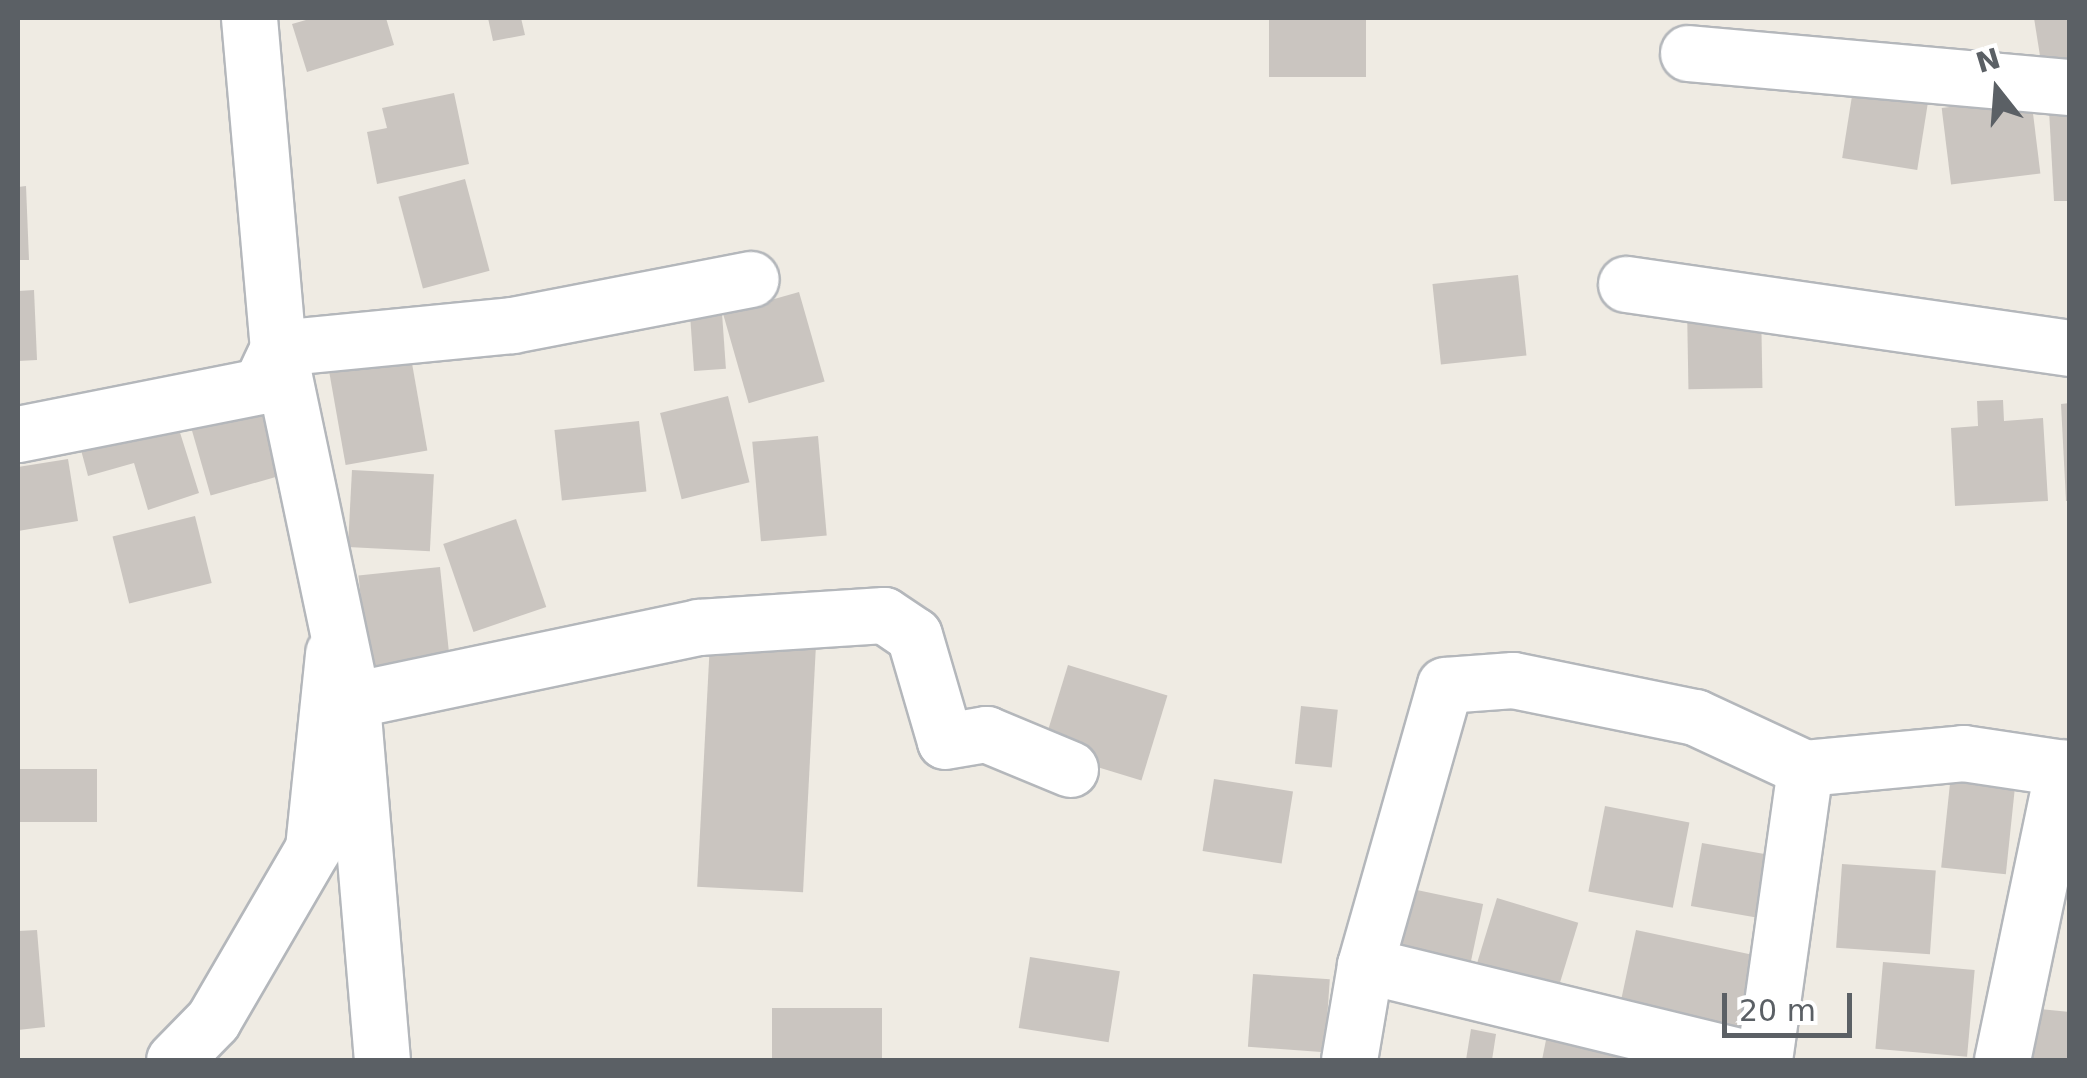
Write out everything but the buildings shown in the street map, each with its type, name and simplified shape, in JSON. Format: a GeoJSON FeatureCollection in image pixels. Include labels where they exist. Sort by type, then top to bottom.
{"type":"FeatureCollection","features":[{"type":"Feature","properties":{"kind":"street"},"geometry":{"type":"LineString","coordinates":[[249,18],[278,348],[352,700],[382,1060]]}},
{"type":"Feature","properties":{"kind":"street"},"geometry":{"type":"LineString","coordinates":[[1688,53],[2070,87]]}},
{"type":"Feature","properties":{"kind":"street"},"geometry":{"type":"LineString","coordinates":[[278,348],[512,325],[751,279]]}},
{"type":"Feature","properties":{"kind":"street"},"geometry":{"type":"LineString","coordinates":[[1626,284],[2070,348]]}},
{"type":"Feature","properties":{"kind":"street"},"geometry":{"type":"LineString","coordinates":[[18,434],[260,386],[278,348]]}},
{"type":"Feature","properties":{"kind":"street"},"geometry":{"type":"LineString","coordinates":[[352,700],[698,627],[884,615],[914,634],[945,740],[986,734],[1070,769]]}},
{"type":"Feature","properties":{"kind":"street"},"geometry":{"type":"LineString","coordinates":[[174,1060],[213,1020],[313,848],[336,625]]}},
{"type":"Feature","properties":{"kind":"street"},"geometry":{"type":"LineString","coordinates":[[1349,1060],[1366,964],[1444,685],[1513,680],[1695,717],[1804,768],[1962,753],[2066,768],[2002,1060]]}},
{"type":"Feature","properties":{"kind":"street"},"geometry":{"type":"LineString","coordinates":[[1764,1060],[1804,768]]}},
{"type":"Feature","properties":{"kind":"street"},"geometry":{"type":"LineString","coordinates":[[1366,964],[1754,1060]]}}]}
